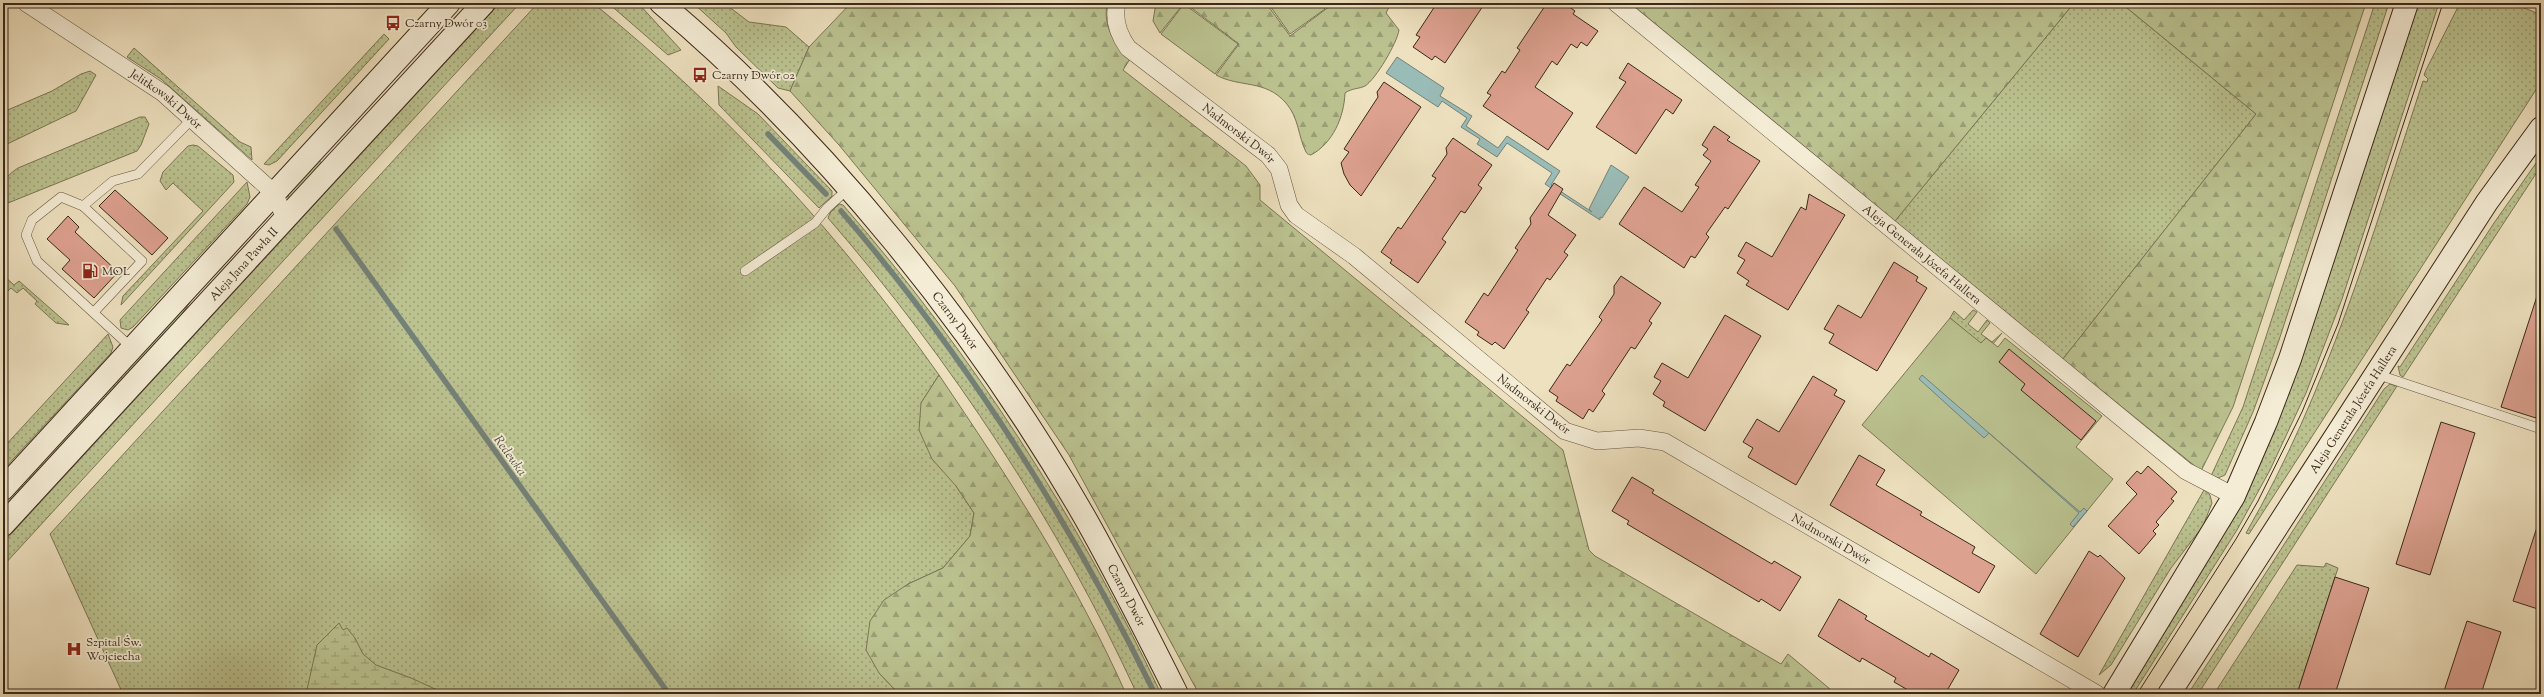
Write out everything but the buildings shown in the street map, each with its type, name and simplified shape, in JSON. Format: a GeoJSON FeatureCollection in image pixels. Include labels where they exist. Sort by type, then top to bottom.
{"type":"FeatureCollection","features":[{"type":"Feature","properties":{"kind":"main road","name":"Aleja Jana Pawła II"},"geometry":{"type":"LineString","coordinates":[[3,489],[448,3]]}},
{"type":"Feature","properties":{"kind":"main road","name":"Aleja Jana Pawła II"},"geometry":{"type":"LineString","coordinates":[[3,525],[484,3]]}},
{"type":"Feature","properties":{"kind":"main road","name":"Czarny Dwór"},"geometry":{"type":"LineString","coordinates":[[661,3],[778,114],[848,189],[936,295],[1022,417],[1090,528],[1123,587],[1177,694]]}},
{"type":"Feature","properties":{"kind":"main road"},"geometry":{"type":"LineString","coordinates":[[2114,694],[2234,496],[2266,422],[2290,359],[2407,3]]}},
{"type":"Feature","properties":{"kind":"main road","name":"Aleja Generała Józefa Hallera"},"geometry":{"type":"LineString","coordinates":[[2169,694],[2487,202],[2541,128]]}},
{"type":"Feature","properties":{"kind":"street","name":"Jelitkowski Dwór"},"geometry":{"type":"LineString","coordinates":[[26,3],[150,82],[274,193],[285,218]]}},
{"type":"Feature","properties":{"kind":"street","name":"Nadmorski Dwór"},"geometry":{"type":"LineString","coordinates":[[1117,3],[1115,13],[1116,26],[1128,48],[1268,155],[1279,169],[1289,205],[1296,215],[1354,256],[1565,431],[1597,441],[1639,438],[1664,442],[2097,694]]}},
{"type":"Feature","properties":{"kind":"street","name":"Aleja Generała Józefa Hallera"},"geometry":{"type":"LineString","coordinates":[[1616,3],[2186,471],[2234,496]]}},
{"type":"Feature","properties":{"kind":"lane"},"geometry":{"type":"LineString","coordinates":[[84,206],[112,181],[138,174],[192,119]]}},
{"type":"Feature","properties":{"kind":"lane"},"geometry":{"type":"LineString","coordinates":[[745,271],[815,223],[827,208],[848,189]]}},
{"type":"Feature","properties":{"kind":"lane"},"geometry":{"type":"LineString","coordinates":[[94,312],[142,261],[84,206],[61,197],[32,220],[26,235],[37,261],[94,312],[132,349]]}},
{"type":"Feature","properties":{"kind":"lane"},"geometry":{"type":"LineString","coordinates":[[2376,374],[2541,429]]}},
{"type":"Feature","properties":{"kind":"green space"},"geometry":{"type":"Polygon","coordinates":[[[500,3],[520,3],[3,566],[3,543],[500,3]]]}},
{"type":"Feature","properties":{"kind":"green space"},"geometry":{"type":"Polygon","coordinates":[[[538,3],[593,3],[642,44],[689,87],[735,131],[821,224],[862,273],[939,375],[921,403],[956,486],[974,513],[970,536],[943,568],[908,584],[879,673],[899,694],[123,694],[50,534],[538,3]]]}},
{"type":"Feature","properties":{"kind":"green space"},"geometry":{"type":"Polygon","coordinates":[[[608,3],[638,3],[681,50],[668,55],[608,3]]]}},
{"type":"Feature","properties":{"kind":"green space"},"geometry":{"type":"Polygon","coordinates":[[[693,3],[724,3],[749,22],[786,27],[809,47],[790,91],[778,88],[736,47],[726,33],[693,3]]]}},
{"type":"Feature","properties":{"kind":"green space"},"geometry":{"type":"Polygon","coordinates":[[[851,3],[1107,3],[1106,12],[1108,27],[1119,47],[1130,59],[1123,70],[1246,166],[1260,185],[1260,200],[1563,450],[1589,550],[1595,556],[1781,664],[1788,654],[1836,694],[1199,694],[1069,455],[955,286],[839,145],[790,91],[809,47],[851,3]]]}},
{"type":"Feature","properties":{"kind":"green space"},"geometry":{"type":"Polygon","coordinates":[[[1156,3],[1184,3],[1160,33],[1153,21],[1156,3]]]}},
{"type":"Feature","properties":{"kind":"green space"},"geometry":{"type":"Polygon","coordinates":[[[1185,3],[1266,3],[1290,36],[1334,3],[1391,3],[1386,13],[1399,30],[1385,60],[1370,82],[1365,86],[1345,93],[1340,120],[1336,128],[1325,144],[1311,155],[1306,152],[1296,121],[1290,109],[1278,95],[1261,87],[1225,79],[1216,75],[1239,44],[1185,3]]]}},
{"type":"Feature","properties":{"kind":"green space"},"geometry":{"type":"Polygon","coordinates":[[[1268,3],[1320,3],[1325,9],[1290,34],[1268,3]]]}},
{"type":"Feature","properties":{"kind":"green space"},"geometry":{"type":"Polygon","coordinates":[[[1630,3],[2074,3],[1895,221],[1630,3]]]}},
{"type":"Feature","properties":{"kind":"green space"},"geometry":{"type":"Polygon","coordinates":[[[2074,3],[2121,3],[2256,114],[2063,359],[1895,221],[2074,3]]]}},
{"type":"Feature","properties":{"kind":"green space"},"geometry":{"type":"Polygon","coordinates":[[[2121,3],[2366,3],[2233,407],[2201,471],[2063,359],[2256,114],[2121,3]]]}},
{"type":"Feature","properties":{"kind":"green space"},"geometry":{"type":"Polygon","coordinates":[[[2375,3],[2389,3],[2279,340],[2253,412],[2225,475],[2218,478],[2211,476],[2243,407],[2375,3]]]}},
{"type":"Feature","properties":{"kind":"green space"},"geometry":{"type":"Polygon","coordinates":[[[2413,3],[2439,3],[2342,299],[2306,393],[2270,470],[2237,530],[2133,694],[2130,694],[2129,687],[2182,603],[2214,546],[2413,3]]]}},
{"type":"Feature","properties":{"kind":"green space"},"geometry":{"type":"Polygon","coordinates":[[[2460,3],[2513,3],[2541,15],[2541,82],[2249,534],[2246,533],[2275,479],[2325,368],[2366,255],[2423,81],[2427,82],[2428,79],[2424,75],[2460,3]]]}},
{"type":"Feature","properties":{"kind":"green space"},"geometry":{"type":"Polygon","coordinates":[[[1184,4],[1238,44],[1215,74],[1161,34],[1184,4]]]}},
{"type":"Feature","properties":{"kind":"green space"},"geometry":{"type":"Polygon","coordinates":[[[384,34],[389,39],[277,161],[269,165],[264,164],[384,34]]]}},
{"type":"Feature","properties":{"kind":"green space"},"geometry":{"type":"Polygon","coordinates":[[[134,48],[240,142],[251,147],[252,160],[161,79],[127,57],[134,48]]]}},
{"type":"Feature","properties":{"kind":"green space"},"geometry":{"type":"Polygon","coordinates":[[[90,71],[96,75],[76,111],[3,146],[3,112],[52,91],[81,74],[90,71]]]}},
{"type":"Feature","properties":{"kind":"green space"},"geometry":{"type":"Polygon","coordinates":[[[718,86],[758,114],[832,191],[832,196],[819,208],[719,105],[718,86]]]}},
{"type":"Feature","properties":{"kind":"green space"},"geometry":{"type":"Polygon","coordinates":[[[140,117],[145,117],[149,124],[141,145],[137,151],[3,205],[3,188],[5,180],[18,168],[140,117]]]}},
{"type":"Feature","properties":{"kind":"green space"},"geometry":{"type":"Polygon","coordinates":[[[188,146],[198,146],[233,175],[234,182],[121,305],[123,296],[203,211],[173,183],[166,190],[160,181],[163,172],[188,146]]]}},
{"type":"Feature","properties":{"kind":"green space"},"geometry":{"type":"Polygon","coordinates":[[[2541,156],[2541,166],[2403,377],[2400,375],[2398,366],[2400,367],[2494,223],[2541,156]]]}},
{"type":"Feature","properties":{"kind":"green space"},"geometry":{"type":"Polygon","coordinates":[[[318,160],[322,163],[288,200],[288,193],[318,160]]]}},
{"type":"Feature","properties":{"kind":"green space"},"geometry":{"type":"Polygon","coordinates":[[[247,182],[250,197],[247,204],[133,327],[128,330],[121,328],[120,320],[247,182]]]}},
{"type":"Feature","properties":{"kind":"green space"},"geometry":{"type":"Polygon","coordinates":[[[839,204],[843,205],[890,261],[935,319],[1019,438],[1058,500],[1094,564],[1129,628],[1161,694],[1137,694],[1073,567],[999,445],[959,386],[917,329],[874,272],[828,218],[830,213],[839,204]]]}},
{"type":"Feature","properties":{"kind":"green space"},"geometry":{"type":"Polygon","coordinates":[[[3,275],[14,285],[19,281],[69,325],[56,323],[35,304],[37,301],[23,288],[17,293],[11,288],[3,296],[3,292],[8,285],[3,281],[3,275]]]}},
{"type":"Feature","properties":{"kind":"green space"},"geometry":{"type":"Polygon","coordinates":[[[197,292],[171,330],[3,510],[3,503],[197,292]]]}},
{"type":"Feature","properties":{"kind":"green space"},"geometry":{"type":"Polygon","coordinates":[[[1973,310],[1977,312],[1968,324],[1978,332],[1987,320],[1990,323],[1981,334],[1992,342],[2002,333],[1993,344],[1986,338],[1981,344],[1950,318],[1954,311],[1964,320],[1973,310]]]}},
{"type":"Feature","properties":{"kind":"green space"},"geometry":{"type":"Polygon","coordinates":[[[1950,318],[1981,343],[1986,338],[1998,347],[2005,338],[2102,416],[2076,447],[2113,479],[2036,574],[1862,425],[1950,318]]]}},
{"type":"Feature","properties":{"kind":"green space"},"geometry":{"type":"Polygon","coordinates":[[[108,334],[113,347],[111,353],[3,470],[3,448],[108,334]]]}},
{"type":"Feature","properties":{"kind":"green space"},"geometry":{"type":"Polygon","coordinates":[[[939,375],[1040,530],[1085,611],[1126,694],[899,694],[879,673],[866,650],[870,621],[884,600],[908,584],[943,568],[970,536],[974,513],[956,486],[932,459],[919,430],[921,403],[939,375]]]}},
{"type":"Feature","properties":{"kind":"green space"},"geometry":{"type":"Polygon","coordinates":[[[2390,384],[2397,386],[2198,694],[2188,694],[2384,389],[2390,384]]]}},
{"type":"Feature","properties":{"kind":"green space"},"geometry":{"type":"Polygon","coordinates":[[[2204,490],[2210,495],[2212,503],[2203,526],[2171,568],[2111,665],[2099,675],[2204,490]]]}},
{"type":"Feature","properties":{"kind":"green space"},"geometry":{"type":"Polygon","coordinates":[[[2326,563],[2338,568],[2297,694],[2214,694],[2297,565],[2324,567],[2326,563]]]}},
{"type":"Feature","properties":{"kind":"green space"},"geometry":{"type":"Polygon","coordinates":[[[339,623],[343,630],[347,628],[355,638],[363,654],[376,665],[411,678],[446,694],[306,694],[317,645],[339,623]]]}},
{"type":"Feature","properties":{"kind":"water"},"geometry":{"type":"Polygon","coordinates":[[[1397,57],[1444,88],[1440,96],[1472,116],[1466,126],[1498,148],[1507,136],[1560,171],[1551,185],[1592,212],[1589,209],[1611,165],[1629,177],[1602,218],[1600,217],[1600,220],[1545,184],[1552,173],[1507,143],[1497,157],[1477,144],[1480,139],[1461,127],[1467,118],[1442,101],[1438,107],[1386,73],[1397,57]]]}},
{"type":"Feature","properties":{"kind":"water"},"geometry":{"type":"Polygon","coordinates":[[[1922,375],[1989,433],[1984,438],[1919,379],[1922,375]]]}},
{"type":"Feature","properties":{"kind":"water"},"geometry":{"type":"Polygon","coordinates":[[[1993,437],[2080,512],[2084,508],[2087,511],[2073,527],[2070,524],[2079,513],[1993,437]]]}},
{"type":"Feature","properties":{"kind":"waterway"},"geometry":{"type":"LineString","coordinates":[[768,134],[826,194]]}},
{"type":"Feature","properties":{"kind":"waterway"},"geometry":{"type":"LineString","coordinates":[[841,211],[931,324],[973,382],[1013,442],[1052,504],[1088,566],[1155,694]]}},
{"type":"Feature","properties":{"kind":"waterway","name":"Redewka"},"geometry":{"type":"LineString","coordinates":[[336,229],[669,694]]}},
{"type":"Feature","properties":{"kind":"tram line"},"geometry":{"type":"LineString","coordinates":[[2137,694],[2236,539],[2258,501],[2302,412],[2338,324],[2443,3]]}},
{"type":"Feature","properties":{"kind":"place","name":"Czarny Dwór 03"},"geometry":{"type":"Point","coordinates":[393,23]}},
{"type":"Feature","properties":{"kind":"place","name":"Czarny Dwór 02"},"geometry":{"type":"Point","coordinates":[700,75]}},
{"type":"Feature","properties":{"kind":"place","name":"MOL"},"geometry":{"type":"Point","coordinates":[90,271]}},
{"type":"Feature","properties":{"kind":"place","name":"Szpital Św. Wojciecha"},"geometry":{"type":"Point","coordinates":[74,649]}}]}
